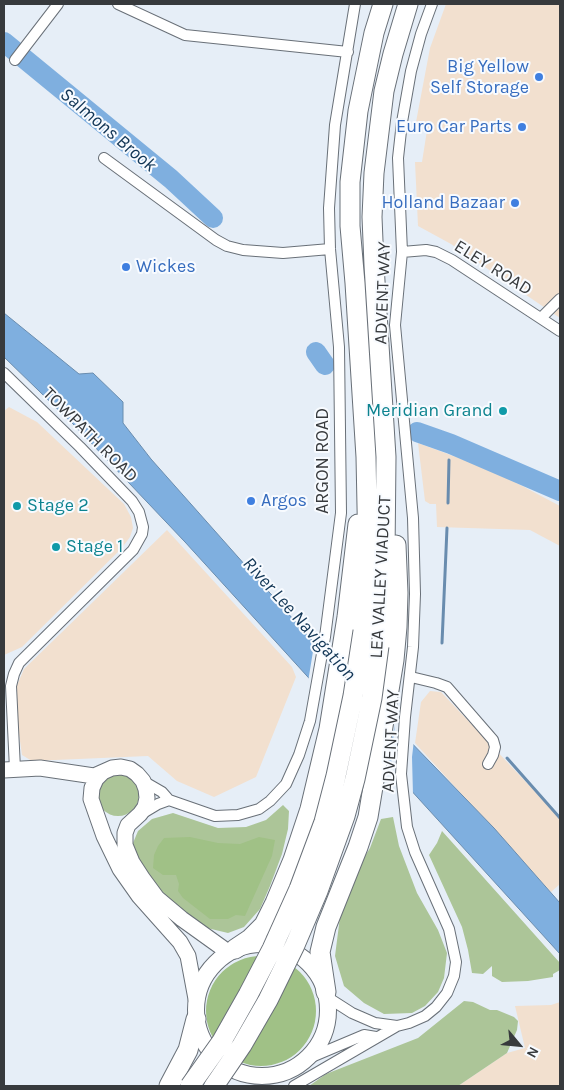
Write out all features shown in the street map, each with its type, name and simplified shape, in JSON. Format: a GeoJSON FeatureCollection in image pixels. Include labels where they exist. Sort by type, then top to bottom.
{"type":"FeatureCollection","features":[{"type":"Feature","properties":{"kind":"highway","name":"LEA VALLEY VIADUCT"},"geometry":{"type":"LineString","coordinates":[[190,1086],[222,1041],[248,995],[299,889],[324,822],[353,696],[363,631],[368,555],[366,457],[350,226],[350,182],[358,111],[374,33],[383,4]]}},
{"type":"Feature","properties":{"kind":"highway","name":"LEA VALLEY VIADUCT"},"geometry":{"type":"LineString","coordinates":[[214,1086],[242,1045],[268,1000],[296,945],[318,891],[345,816],[372,698],[379,646],[385,555],[386,457],[372,217],[375,160],[384,91],[408,4]]}},
{"type":"Feature","properties":{"kind":"highway"},"geometry":{"type":"LineString","coordinates":[[232,951],[250,939],[264,925],[293,860],[310,809],[329,729],[347,617],[366,457]]}},
{"type":"Feature","properties":{"kind":"highway"},"geometry":{"type":"LineString","coordinates":[[326,995],[320,952],[326,927],[368,817],[394,660],[397,627],[397,555],[386,457]]}},
{"type":"Feature","properties":{"kind":"highway"},"geometry":{"type":"LineString","coordinates":[[169,1086],[188,1050],[196,1019]]}},
{"type":"Feature","properties":{"kind":"main road"},"geometry":{"type":"LineString","coordinates":[[237,1086],[222,1064],[206,1046],[200,1035],[196,1019],[196,999],[200,984],[214,964],[232,951],[262,943],[282,947],[298,954],[311,965],[319,976],[326,995],[328,1009],[326,1025],[317,1047],[290,1079],[271,1086]]}},
{"type":"Feature","properties":{"kind":"main road"},"geometry":{"type":"LineString","coordinates":[[222,1064],[236,1071],[256,1076],[290,1079]]}},
{"type":"Feature","properties":{"kind":"street"},"geometry":{"type":"LineString","coordinates":[[15,60],[58,4]]}},
{"type":"Feature","properties":{"kind":"street"},"geometry":{"type":"LineString","coordinates":[[118,4],[185,35],[348,52]]}},
{"type":"Feature","properties":{"kind":"street","name":"ARGON ROAD"},"geometry":{"type":"LineString","coordinates":[[143,781],[162,792],[169,800],[215,816],[238,815],[259,809],[270,801],[286,784],[299,755],[310,721],[325,637],[341,513],[339,347],[330,249],[329,208],[333,144],[355,4]]}},
{"type":"Feature","properties":{"kind":"street","name":"ADVENT WAY"},"geometry":{"type":"LineString","coordinates":[[290,1079],[322,1068],[366,1045],[396,1026],[425,1016],[436,1007],[451,986],[456,962],[449,929],[415,852],[405,821],[401,774],[415,622],[413,518],[395,325],[402,252],[398,178],[400,137],[411,71],[421,34],[432,4]]}},
{"type":"Feature","properties":{"kind":"street"},"geometry":{"type":"LineString","coordinates":[[104,158],[216,240],[227,246],[243,250],[283,253],[330,249]]}},
{"type":"Feature","properties":{"kind":"street","name":"ELEY ROAD"},"geometry":{"type":"LineString","coordinates":[[402,252],[426,250],[436,252],[452,260],[560,331]]}},
{"type":"Feature","properties":{"kind":"street"},"geometry":{"type":"LineString","coordinates":[[541,318],[560,299]]}},
{"type":"Feature","properties":{"kind":"street","name":"TOWPATH ROAD"},"geometry":{"type":"LineString","coordinates":[[4,373],[132,501],[139,512],[143,527],[142,534],[133,550],[27,654],[16,668],[11,686],[10,769]]}},
{"type":"Feature","properties":{"kind":"street"},"geometry":{"type":"LineString","coordinates":[[411,677],[436,682],[447,687],[493,740],[495,747],[488,764]]}},
{"type":"Feature","properties":{"kind":"street"},"geometry":{"type":"LineString","coordinates":[[10,769],[40,768],[94,776],[112,768],[121,767],[130,769],[137,774],[143,781],[147,798],[145,807],[128,825],[125,833],[126,845],[132,862],[157,898],[182,920],[232,951]]}},
{"type":"Feature","properties":{"kind":"street"},"geometry":{"type":"LineString","coordinates":[[68,772],[89,790],[97,814],[105,820],[114,823],[124,823],[169,800]]}},
{"type":"Feature","properties":{"kind":"street"},"geometry":{"type":"LineString","coordinates":[[103,772],[96,779],[92,788],[92,802],[104,836],[120,869],[139,896],[180,942],[188,956],[196,999]]}},
{"type":"Feature","properties":{"kind":"street"},"geometry":{"type":"LineString","coordinates":[[326,995],[352,1013],[375,1023],[396,1026]]}},
{"type":"Feature","properties":{"kind":"street"},"geometry":{"type":"LineString","coordinates":[[307,1059],[364,1034],[376,1037]]}},
{"type":"Feature","properties":{"kind":"shaded area"},"geometry":{"type":"Polygon","coordinates":[[[446,4],[560,4],[560,318],[451,244],[418,226],[415,162],[422,162],[428,124],[416,122],[430,48],[446,4]]]}},
{"type":"Feature","properties":{"kind":"shaded area"},"geometry":{"type":"Polygon","coordinates":[[[9,407],[37,422],[124,504],[131,517],[133,528],[130,537],[121,549],[22,647],[4,655],[4,411],[9,407]]]}},
{"type":"Feature","properties":{"kind":"shaded area"},"geometry":{"type":"Polygon","coordinates":[[[418,443],[494,471],[560,506],[560,546],[530,530],[437,527],[436,504],[430,504],[425,501],[418,443]]]}},
{"type":"Feature","properties":{"kind":"shaded area"},"geometry":{"type":"Polygon","coordinates":[[[167,530],[292,667],[296,677],[256,777],[214,797],[177,781],[148,756],[32,761],[22,755],[14,699],[15,690],[24,669],[167,530]]]}},
{"type":"Feature","properties":{"kind":"shaded area"},"geometry":{"type":"Polygon","coordinates":[[[430,691],[441,692],[560,818],[560,884],[551,892],[415,743],[421,702],[430,691]]]}},
{"type":"Feature","properties":{"kind":"shaded area"},"geometry":{"type":"Polygon","coordinates":[[[560,1002],[560,1086],[458,1086],[507,1053],[525,1048],[515,1006],[551,1005],[560,1002]]]}},
{"type":"Feature","properties":{"kind":"green space"},"geometry":{"type":"Polygon","coordinates":[[[122,774],[130,777],[136,783],[139,795],[136,807],[130,813],[114,816],[106,813],[100,807],[97,791],[100,783],[106,777],[122,774]]]}},
{"type":"Feature","properties":{"kind":"green space"},"geometry":{"type":"Polygon","coordinates":[[[283,805],[289,811],[288,829],[282,854],[270,886],[260,909],[244,927],[228,933],[207,928],[174,904],[155,884],[138,859],[133,843],[138,831],[152,819],[173,813],[218,828],[246,827],[266,820],[283,805]]]}},
{"type":"Feature","properties":{"kind":"green space"},"geometry":{"type":"Polygon","coordinates":[[[393,817],[399,846],[417,893],[438,930],[447,953],[444,978],[438,992],[425,1006],[412,1013],[384,1014],[364,1003],[344,986],[335,956],[340,917],[357,869],[370,848],[381,819],[393,817]]]}},
{"type":"Feature","properties":{"kind":"green space"},"geometry":{"type":"Polygon","coordinates":[[[442,831],[560,963],[560,970],[553,974],[553,977],[528,981],[502,982],[492,976],[492,966],[483,974],[472,973],[462,927],[429,855],[442,831]]]}},
{"type":"Feature","properties":{"kind":"green space"},"geometry":{"type":"Polygon","coordinates":[[[190,837],[218,843],[240,844],[259,837],[275,840],[272,856],[245,916],[236,915],[228,919],[210,919],[183,898],[178,891],[179,884],[176,875],[163,875],[153,868],[154,855],[164,838],[190,837]]]}},
{"type":"Feature","properties":{"kind":"green space"},"geometry":{"type":"Polygon","coordinates":[[[261,956],[282,960],[300,972],[312,990],[316,1011],[312,1032],[300,1050],[282,1062],[261,1066],[240,1062],[222,1050],[210,1032],[206,1011],[210,990],[222,972],[240,960],[261,956]]]}},
{"type":"Feature","properties":{"kind":"green space"},"geometry":{"type":"Polygon","coordinates":[[[464,1001],[473,1002],[490,1010],[497,1010],[514,1017],[518,1021],[517,1030],[507,1053],[458,1086],[309,1086],[326,1074],[418,1038],[464,1001]]]}},
{"type":"Feature","properties":{"kind":"water"},"geometry":{"type":"Polygon","coordinates":[[[4,313],[79,374],[93,373],[123,402],[123,423],[151,459],[309,637],[494,828],[560,903],[560,954],[185,542],[73,424],[4,357],[4,313]]]}},
{"type":"Feature","properties":{"kind":"pier"},"geometry":{"type":"Polygon","coordinates":[[[315,639],[414,740],[412,757],[413,795],[391,772],[395,725],[385,766],[308,682],[315,639]]]}},
{"type":"Feature","properties":{"kind":"waterway","name":"Salmons Brook"},"geometry":{"type":"LineString","coordinates":[[4,42],[171,179],[213,218]]}},
{"type":"Feature","properties":{"kind":"waterway","name":"Salmons Brook"},"geometry":{"type":"LineString","coordinates":[[316,352],[325,365]]}},
{"type":"Feature","properties":{"kind":"waterway","name":"Salmons Brook"},"geometry":{"type":"LineString","coordinates":[[417,432],[451,444],[560,491]]}},
{"type":"Feature","properties":{"kind":"waterway"},"geometry":{"type":"LineString","coordinates":[[448,503],[449,460]]}},
{"type":"Feature","properties":{"kind":"waterway"},"geometry":{"type":"LineString","coordinates":[[442,643],[447,528]]}},
{"type":"Feature","properties":{"kind":"waterway"},"geometry":{"type":"LineString","coordinates":[[507,758],[560,818]]}},
{"type":"Feature","properties":{"kind":"place","name":"Big Yellow Self Storage"},"geometry":{"type":"Point","coordinates":[539,77]}},
{"type":"Feature","properties":{"kind":"place","name":"Euro Car Parts"},"geometry":{"type":"Point","coordinates":[522,127]}},
{"type":"Feature","properties":{"kind":"place","name":"Holland Bazaar"},"geometry":{"type":"Point","coordinates":[515,203]}},
{"type":"Feature","properties":{"kind":"place","name":"Wickes"},"geometry":{"type":"Point","coordinates":[126,267]}},
{"type":"Feature","properties":{"kind":"place","name":"Meridian Grand"},"geometry":{"type":"Point","coordinates":[503,411]}},
{"type":"Feature","properties":{"kind":"place","name":"Argos"},"geometry":{"type":"Point","coordinates":[251,501]}},
{"type":"Feature","properties":{"kind":"place","name":"Stage 2"},"geometry":{"type":"Point","coordinates":[17,506]}},
{"type":"Feature","properties":{"kind":"place","name":"Stage 1"},"geometry":{"type":"Point","coordinates":[56,547]}},
{"type":"Feature","properties":{"kind":"water label","name":"River Lee Navigation"},"geometry":{"type":"Point","coordinates":[299,619]}}]}
